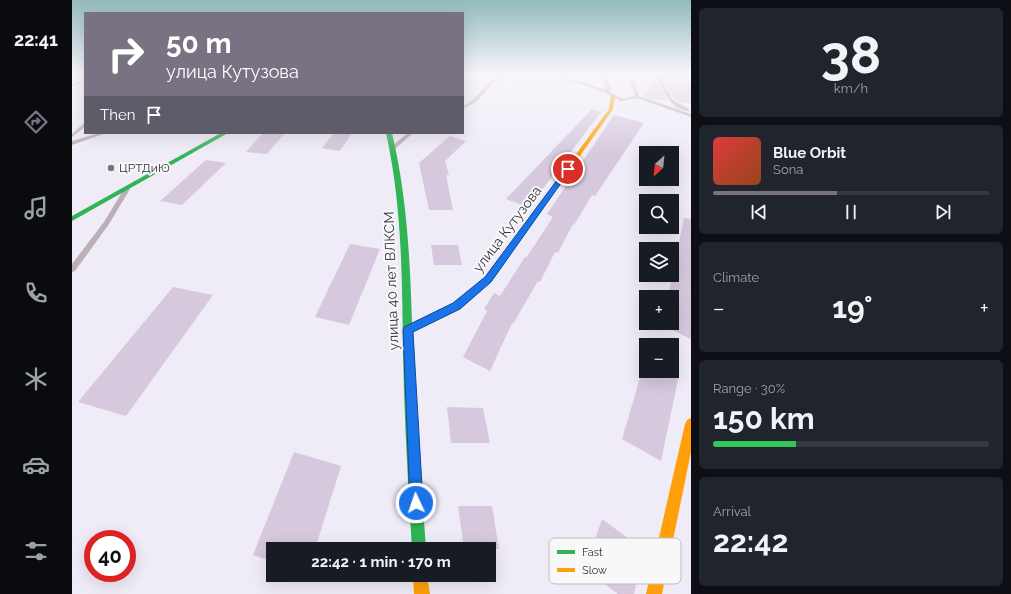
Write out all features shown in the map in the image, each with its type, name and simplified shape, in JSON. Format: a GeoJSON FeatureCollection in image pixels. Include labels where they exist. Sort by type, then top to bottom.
{"type":"FeatureCollection","features":[{"type":"Feature","properties":{"kind":"street","name":"улица Кутузова"},"geometry":{"type":"LineString","coordinates":[[408,330],[457,306],[488,280],[611,109],[611,102]]}},
{"type":"Feature","properties":{"kind":"street"},"geometry":{"type":"LineString","coordinates":[[72,218],[223,134]]}},
{"type":"Feature","properties":{"kind":"street","name":"улица 40 лет ВЛКСМ"},"geometry":{"type":"LineString","coordinates":[[389,134],[394,147],[405,227],[408,330],[419,542]]}},
{"type":"Feature","properties":{"kind":"street"},"geometry":{"type":"LineString","coordinates":[[666,538],[691,424]]}},
{"type":"Feature","properties":{"kind":"street"},"geometry":{"type":"LineString","coordinates":[[421,582],[422,594]]}},
{"type":"Feature","properties":{"kind":"street"},"geometry":{"type":"LineString","coordinates":[[654,594],[656,584]]}},
{"type":"Feature","properties":{"kind":"lane"},"geometry":{"type":"LineString","coordinates":[[464,107],[474,102]]}},
{"type":"Feature","properties":{"kind":"lane"},"geometry":{"type":"LineString","coordinates":[[650,102],[691,116]]}},
{"type":"Feature","properties":{"kind":"lane"},"geometry":{"type":"LineString","coordinates":[[672,102],[691,113]]}},
{"type":"Feature","properties":{"kind":"lane"},"geometry":{"type":"LineString","coordinates":[[72,136],[84,126]]}},
{"type":"Feature","properties":{"kind":"lane"},"geometry":{"type":"LineString","coordinates":[[72,143],[101,134]]}},
{"type":"Feature","properties":{"kind":"lane"},"geometry":{"type":"LineString","coordinates":[[394,147],[410,134]]}},
{"type":"Feature","properties":{"kind":"lane"},"geometry":{"type":"LineString","coordinates":[[72,269],[107,223],[129,186]]}},
{"type":"Feature","properties":{"kind":"building"},"geometry":{"type":"Polygon","coordinates":[[[592,109],[601,112],[529,207],[506,199],[592,109]]]}},
{"type":"Feature","properties":{"kind":"building"},"geometry":{"type":"Polygon","coordinates":[[[614,115],[644,123],[595,196],[592,195],[574,225],[573,224],[558,253],[555,252],[540,282],[538,281],[513,324],[512,323],[490,371],[463,357],[487,311],[484,309],[494,293],[500,296],[525,257],[526,258],[553,217],[547,214],[614,115]]]}},
{"type":"Feature","properties":{"kind":"building"},"geometry":{"type":"Polygon","coordinates":[[[262,134],[284,134],[267,154],[246,152],[262,134]]]}},
{"type":"Feature","properties":{"kind":"building"},"geometry":{"type":"Polygon","coordinates":[[[333,134],[351,134],[340,151],[322,148],[333,134]]]}},
{"type":"Feature","properties":{"kind":"building"},"geometry":{"type":"Polygon","coordinates":[[[450,136],[466,141],[445,161],[449,175],[446,175],[453,210],[429,210],[419,163],[450,136]]]}},
{"type":"Feature","properties":{"kind":"building"},"geometry":{"type":"Polygon","coordinates":[[[206,160],[226,163],[182,205],[160,201],[206,160]]]}},
{"type":"Feature","properties":{"kind":"building"},"geometry":{"type":"Polygon","coordinates":[[[684,218],[691,219],[691,339],[672,330],[679,330],[679,290],[669,290],[671,282],[679,282],[679,243],[684,218]]]}},
{"type":"Feature","properties":{"kind":"building"},"geometry":{"type":"Polygon","coordinates":[[[350,244],[380,249],[349,325],[315,317],[350,244]]]}},
{"type":"Feature","properties":{"kind":"building"},"geometry":{"type":"Polygon","coordinates":[[[431,245],[458,245],[462,265],[434,265],[431,245]]]}},
{"type":"Feature","properties":{"kind":"building"},"geometry":{"type":"Polygon","coordinates":[[[173,287],[213,295],[126,416],[78,402],[173,287]]]}},
{"type":"Feature","properties":{"kind":"building"},"geometry":{"type":"Polygon","coordinates":[[[640,378],[678,378],[661,461],[622,439],[640,378]]]}},
{"type":"Feature","properties":{"kind":"building"},"geometry":{"type":"Polygon","coordinates":[[[447,407],[483,408],[490,443],[451,443],[447,407]]]}},
{"type":"Feature","properties":{"kind":"building"},"geometry":{"type":"Polygon","coordinates":[[[294,452],[341,466],[317,542],[266,542],[266,560],[253,555],[294,452]]]}},
{"type":"Feature","properties":{"kind":"building"},"geometry":{"type":"Polygon","coordinates":[[[458,506],[492,506],[499,549],[496,549],[496,542],[463,542],[458,506]]]}},
{"type":"Feature","properties":{"kind":"building"},"geometry":{"type":"Polygon","coordinates":[[[602,519],[628,538],[596,538],[602,519]]]}},
{"type":"Feature","properties":{"kind":"building"},"geometry":{"type":"Polygon","coordinates":[[[605,584],[636,584],[634,594],[618,594],[605,584]]]}},
{"type":"Feature","properties":{"kind":"traffic: fast"},"geometry":{"type":"LineString","coordinates":[[72,219],[223,134]]}},
{"type":"Feature","properties":{"kind":"traffic: fast"},"geometry":{"type":"LineString","coordinates":[[389,134],[400,186],[405,240],[410,399],[419,542]]}},
{"type":"Feature","properties":{"kind":"traffic: fast"},"geometry":{"type":"LineString","coordinates":[[408,330],[457,306],[488,280],[568,169]]}},
{"type":"Feature","properties":{"kind":"traffic: slow"},"geometry":{"type":"LineString","coordinates":[[568,169],[611,109],[612,102]]}},
{"type":"Feature","properties":{"kind":"traffic: slow"},"geometry":{"type":"LineString","coordinates":[[666,538],[691,424]]}},
{"type":"Feature","properties":{"kind":"traffic: slow"},"geometry":{"type":"LineString","coordinates":[[421,582],[422,594]]}},
{"type":"Feature","properties":{"kind":"traffic: slow"},"geometry":{"type":"LineString","coordinates":[[654,594],[656,584]]}},
{"type":"Feature","properties":{"kind":"place","name":"ЦРТДиЮ"},"geometry":{"type":"Point","coordinates":[111,168]}},
{"type":"Feature","properties":{"kind":"route"},"geometry":{"type":"LineString","coordinates":[[416,503],[408,330],[457,306],[488,280],[568,169]]}}]}
